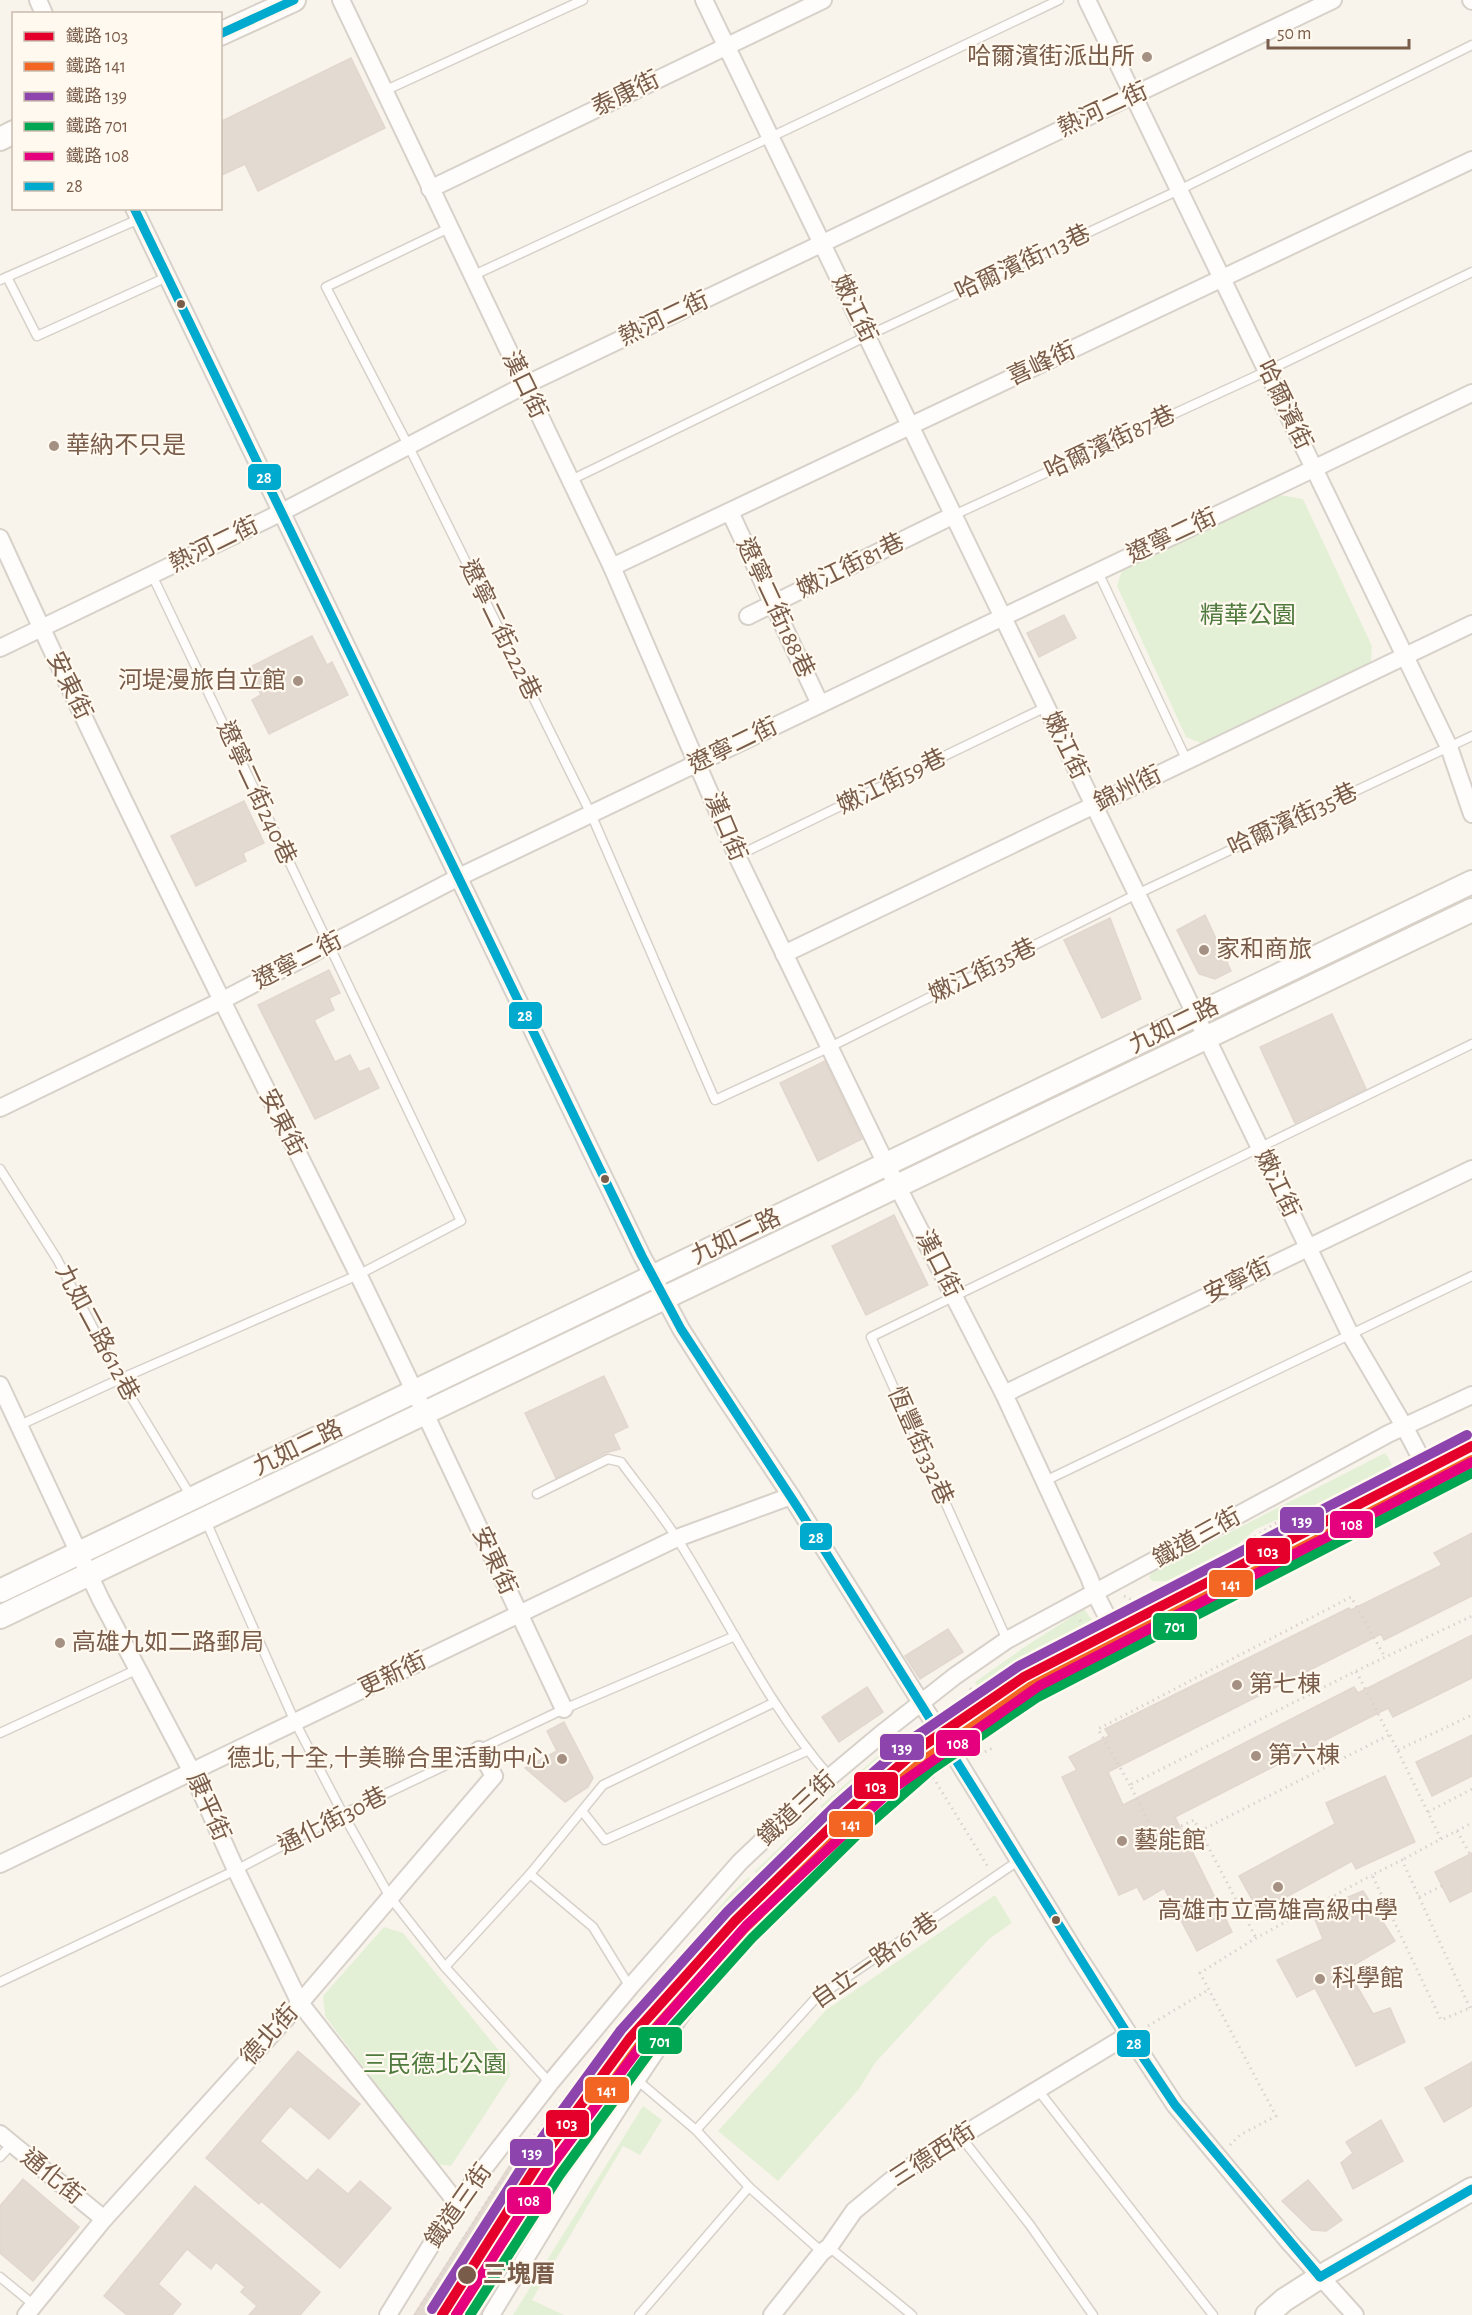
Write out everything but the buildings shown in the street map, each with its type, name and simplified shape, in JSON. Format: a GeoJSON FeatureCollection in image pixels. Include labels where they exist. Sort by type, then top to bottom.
{"type":"FeatureCollection","features":[{"type":"Feature","properties":{"kind":"street"},"geometry":{"type":"LineString","coordinates":[[222,33],[294,0]]}},
{"type":"Feature","properties":{"kind":"street","name":"漢口街"},"geometry":{"type":"LineString","coordinates":[[342,0],[430,189],[612,567],[737,856],[886,1164],[1004,1394],[1095,1593],[1123,1648]]}},
{"type":"Feature","properties":{"kind":"street","name":"嫩江街"},"geometry":{"type":"LineString","coordinates":[[704,0],[1350,1334],[1404,1426],[1436,1487]]}},
{"type":"Feature","properties":{"kind":"street","name":"泰康街"},"geometry":{"type":"LineString","coordinates":[[430,189],[822,0]]}},
{"type":"Feature","properties":{"kind":"street","name":"哈爾濱街"},"geometry":{"type":"LineString","coordinates":[[1087,0],[1406,656],[1449,747],[1472,814]]}},
{"type":"Feature","properties":{"kind":"street","name":"熱河二街"},"geometry":{"type":"LineString","coordinates":[[0,648],[280,513],[525,386],[1333,0]]}},
{"type":"Feature","properties":{"kind":"street","name":"喜峰街"},"geometry":{"type":"LineString","coordinates":[[612,567],[1472,160]]}},
{"type":"Feature","properties":{"kind":"street"},"geometry":{"type":"LineString","coordinates":[[137,214],[280,513],[664,1298],[718,1387],[791,1496],[946,1742],[1128,2035],[1175,2105],[1320,2277],[1355,2315]]}},
{"type":"Feature","properties":{"kind":"street","name":"遼寧二街"},"geometry":{"type":"LineString","coordinates":[[0,1108],[221,1001],[459,876],[1472,393]]}},
{"type":"Feature","properties":{"kind":"street","name":"遼寧二街188巷"},"geometry":{"type":"LineString","coordinates":[[730,512],[820,704]]}},
{"type":"Feature","properties":{"kind":"street","name":"嫩江街81巷"},"geometry":{"type":"LineString","coordinates":[[748,616],[954,516]]}},
{"type":"Feature","properties":{"kind":"street","name":"安東街"},"geometry":{"type":"LineString","coordinates":[[0,538],[41,629],[221,1001],[425,1413],[564,1709]]}},
{"type":"Feature","properties":{"kind":"street","name":"錦州街"},"geometry":{"type":"LineString","coordinates":[[784,954],[1472,624]]}},
{"type":"Feature","properties":{"kind":"street","name":"九如二路"},"geometry":{"type":"LineString","coordinates":[[0,1591],[654,1278],[1472,882]]}},
{"type":"Feature","properties":{"kind":"street","name":"九如二路"},"geometry":{"type":"LineString","coordinates":[[0,1617],[1472,910]]}},
{"type":"Feature","properties":{"kind":"street","name":"安寧街"},"geometry":{"type":"LineString","coordinates":[[1004,1394],[1472,1169]]}},
{"type":"Feature","properties":{"kind":"street","name":"康平街"},"geometry":{"type":"LineString","coordinates":[[0,1385],[78,1553],[192,1772],[300,2003],[457,2203]]}},
{"type":"Feature","properties":{"kind":"street","name":"鐵道三街"},"geometry":{"type":"LineString","coordinates":[[388,2315],[457,2203],[550,2083],[630,1987],[740,1862],[830,1778],[921,1703],[1007,1640],[1404,1426],[1472,1395]]}},
{"type":"Feature","properties":{"kind":"street","name":"鐵道三街"},"geometry":{"type":"LineString","coordinates":[[491,2315],[684,2007],[746,1928],[790,1878],[838,1830],[915,1762],[946,1742],[1123,1648],[1472,1470]]}},
{"type":"Feature","properties":{"kind":"street","name":"更新街"},"geometry":{"type":"LineString","coordinates":[[0,1864],[677,1538],[791,1496]]}},
{"type":"Feature","properties":{"kind":"street","name":"德北街"},"geometry":{"type":"LineString","coordinates":[[30,2310],[104,2219],[300,2003],[494,1776],[479,1750]]}},
{"type":"Feature","properties":{"kind":"street","name":"三德西街"},"geometry":{"type":"LineString","coordinates":[[772,2315],[854,2211],[900,2173],[1128,2035]]}},
{"type":"Feature","properties":{"kind":"street","name":"通化街"},"geometry":{"type":"LineString","coordinates":[[6,2139],[104,2219]]}},
{"type":"Feature","properties":{"kind":"street"},"geometry":{"type":"LineString","coordinates":[[1267,2315],[1284,2300],[1320,2277],[1472,2190]]}},
{"type":"Feature","properties":{"kind":"lane"},"geometry":{"type":"LineString","coordinates":[[384,91],[583,0]]}},
{"type":"Feature","properties":{"kind":"lane"},"geometry":{"type":"LineString","coordinates":[[472,276],[1059,0]]}},
{"type":"Feature","properties":{"kind":"lane","name":"哈爾濱街113巷"},"geometry":{"type":"LineString","coordinates":[[571,480],[867,336],[1179,190],[1472,45]]}},
{"type":"Feature","properties":{"kind":"lane"},"geometry":{"type":"LineString","coordinates":[[137,214],[3,278],[37,336],[167,277]]}},
{"type":"Feature","properties":{"kind":"lane","name":"遼寧二街222巷"},"geometry":{"type":"LineString","coordinates":[[449,228],[326,286],[409,447],[591,814],[715,1100]]}},
{"type":"Feature","properties":{"kind":"lane","name":"哈爾濱街87巷"},"geometry":{"type":"LineString","coordinates":[[954,516],[1267,371],[1472,272]]}},
{"type":"Feature","properties":{"kind":"lane"},"geometry":{"type":"LineString","coordinates":[[1098,572],[1186,761]]}},
{"type":"Feature","properties":{"kind":"lane","name":"遼寧二街240巷"},"geometry":{"type":"LineString","coordinates":[[152,575],[461,1221],[358,1275]]}},
{"type":"Feature","properties":{"kind":"lane","name":"嫩江街59巷"},"geometry":{"type":"LineString","coordinates":[[737,856],[1047,707]]}},
{"type":"Feature","properties":{"kind":"lane","name":"哈爾濱街35巷"},"geometry":{"type":"LineString","coordinates":[[1137,894],[1472,736]]}},
{"type":"Feature","properties":{"kind":"lane","name":"嫩江街35巷"},"geometry":{"type":"LineString","coordinates":[[715,1100],[830,1047],[1137,894]]}},
{"type":"Feature","properties":{"kind":"lane"},"geometry":{"type":"LineString","coordinates":[[954,1296],[1472,1044]]}},
{"type":"Feature","properties":{"kind":"lane","name":"九如二路612巷"},"geometry":{"type":"LineString","coordinates":[[0,1169],[57,1259],[120,1379],[192,1498]]}},
{"type":"Feature","properties":{"kind":"lane"},"geometry":{"type":"LineString","coordinates":[[20,1425],[358,1275]]}},
{"type":"Feature","properties":{"kind":"lane"},"geometry":{"type":"LineString","coordinates":[[1045,1481],[1472,1276]]}},
{"type":"Feature","properties":{"kind":"lane","name":"恆豐街332巷"},"geometry":{"type":"LineString","coordinates":[[954,1296],[871,1337],[1007,1640]]}},
{"type":"Feature","properties":{"kind":"lane"},"geometry":{"type":"LineString","coordinates":[[537,1494],[608,1459],[621,1462],[677,1538],[773,1703],[807,1751],[830,1778]]}},
{"type":"Feature","properties":{"kind":"lane"},"geometry":{"type":"LineString","coordinates":[[205,1519],[296,1722],[343,1814],[390,1897],[445,1967],[550,2083]]}},
{"type":"Feature","properties":{"kind":"lane","name":"通化街30巷"},"geometry":{"type":"LineString","coordinates":[[0,1982],[236,1870],[343,1814],[564,1709],[735,1636]]}},
{"type":"Feature","properties":{"kind":"lane"},"geometry":{"type":"LineString","coordinates":[[0,1733],[138,1668]]}},
{"type":"Feature","properties":{"kind":"lane"},"geometry":{"type":"LineString","coordinates":[[445,1967],[530,1874],[603,1785],[773,1703]]}},
{"type":"Feature","properties":{"kind":"lane"},"geometry":{"type":"LineString","coordinates":[[582,1811],[605,1840],[807,1751]]}},
{"type":"Feature","properties":{"kind":"lane","name":"自立一路161巷"},"geometry":{"type":"LineString","coordinates":[[696,2130],[815,1999],[1018,1861]]}},
{"type":"Feature","properties":{"kind":"lane"},"geometry":{"type":"LineString","coordinates":[[530,1874],[593,1926],[630,1987]]}},
{"type":"Feature","properties":{"kind":"lane"},"geometry":{"type":"LineString","coordinates":[[637,2080],[696,2130],[749,2187],[825,2250],[912,2315]]}},
{"type":"Feature","properties":{"kind":"lane"},"geometry":{"type":"LineString","coordinates":[[1038,2090],[1213,2315]]}},
{"type":"Feature","properties":{"kind":"lane"},"geometry":{"type":"LineString","coordinates":[[961,2137],[1030,2225],[1093,2315]]}},
{"type":"Feature","properties":{"kind":"lane"},"geometry":{"type":"LineString","coordinates":[[0,2157],[6,2139]]}},
{"type":"Feature","properties":{"kind":"lane"},"geometry":{"type":"LineString","coordinates":[[639,2315],[749,2187]]}},
{"type":"Feature","properties":{"kind":"lane"},"geometry":{"type":"LineString","coordinates":[[0,2277],[30,2310]]}},
{"type":"Feature","properties":{"kind":"path"},"geometry":{"type":"LineString","coordinates":[[1445,1463],[1460,1446],[1472,1438]]}},
{"type":"Feature","properties":{"kind":"path"},"geometry":{"type":"LineString","coordinates":[[1401,1485],[1410,1482],[1403,1464]]}},
{"type":"Feature","properties":{"kind":"path"},"geometry":{"type":"LineString","coordinates":[[1170,1604],[1224,1563],[1248,1541],[1276,1523],[1300,1515],[1375,1498]]}},
{"type":"Feature","properties":{"kind":"path"},"geometry":{"type":"LineString","coordinates":[[1123,1596],[1141,1605],[1151,1619]]}},
{"type":"Feature","properties":{"kind":"path"},"geometry":{"type":"LineString","coordinates":[[1256,1938],[1194,1820],[1156,1838],[1130,1785],[1098,1730],[1351,1597],[1385,1657]]}},
{"type":"Feature","properties":{"kind":"path"},"geometry":{"type":"LineString","coordinates":[[1130,1785],[1356,1671],[1472,1616]]}},
{"type":"Feature","properties":{"kind":"path"},"geometry":{"type":"LineString","coordinates":[[984,1701],[1013,1671],[1048,1650],[1068,1644],[1089,1650],[1093,1643],[1080,1620]]}},
{"type":"Feature","properties":{"kind":"path"},"geometry":{"type":"LineString","coordinates":[[1356,1671],[1441,1839]]}},
{"type":"Feature","properties":{"kind":"path"},"geometry":{"type":"LineString","coordinates":[[969,1686],[984,1701],[987,1709]]}},
{"type":"Feature","properties":{"kind":"path"},"geometry":{"type":"LineString","coordinates":[[1397,1750],[1472,1715]]}},
{"type":"Feature","properties":{"kind":"path"},"geometry":{"type":"LineString","coordinates":[[1200,1831],[1389,1735]]}},
{"type":"Feature","properties":{"kind":"path"},"geometry":{"type":"LineString","coordinates":[[925,1774],[931,1775],[936,1782],[988,1868]]}},
{"type":"Feature","properties":{"kind":"path"},"geometry":{"type":"LineString","coordinates":[[1428,1812],[1472,1790]]}},
{"type":"Feature","properties":{"kind":"path"},"geometry":{"type":"LineString","coordinates":[[1229,2147],[1240,2135],[1276,2116],[1200,1973],[1256,1938],[1472,1823]]}},
{"type":"Feature","properties":{"kind":"path"},"geometry":{"type":"LineString","coordinates":[[1456,1831],[1470,1854]]}},
{"type":"Feature","properties":{"kind":"path"},"geometry":{"type":"LineString","coordinates":[[1372,1875],[1441,2020],[1471,2007],[1402,1860]]}},
{"type":"Feature","properties":{"kind":"path"},"geometry":{"type":"LineString","coordinates":[[1419,1898],[1442,1886]]}},
{"type":"Feature","properties":{"kind":"path"},"geometry":{"type":"LineString","coordinates":[[1148,2026],[1208,1990]]}},
{"type":"Feature","properties":{"kind":"path"},"geometry":{"type":"LineString","coordinates":[[415,2315],[494,2190],[574,2084],[608,2106]]}},
{"type":"Feature","properties":{"kind":"green space","name":"精華公園"},"geometry":{"type":"Polygon","coordinates":[[[1280,495],[1303,499],[1372,646],[1371,663],[1203,744],[1186,737],[1117,586],[1122,570],[1280,495]]]}},
{"type":"Feature","properties":{"kind":"green space"},"geometry":{"type":"Polygon","coordinates":[[[1385,1453],[1392,1468],[1385,1482],[1371,1482],[1346,1498],[1297,1511],[1256,1529],[1220,1560],[1183,1586],[1171,1581],[1152,1581],[1149,1577],[1152,1572],[1385,1453]]]}},
{"type":"Feature","properties":{"kind":"green space"},"geometry":{"type":"Polygon","coordinates":[[[1375,1507],[1192,1595],[1190,1590],[1225,1568],[1260,1537],[1287,1523],[1316,1515],[1375,1507]]]}},
{"type":"Feature","properties":{"kind":"green space"},"geometry":{"type":"Polygon","coordinates":[[[1084,1609],[1092,1620],[1092,1626],[1075,1637],[1044,1648],[1021,1661],[992,1687],[979,1692],[975,1682],[1084,1609]]]}},
{"type":"Feature","properties":{"kind":"green space"},"geometry":{"type":"Polygon","coordinates":[[[1079,1644],[1082,1647],[991,1702],[989,1699],[1009,1679],[1030,1664],[1052,1653],[1079,1644]]]}},
{"type":"Feature","properties":{"kind":"green space"},"geometry":{"type":"Polygon","coordinates":[[[878,1756],[893,1760],[829,1817],[820,1806],[878,1756]]]}},
{"type":"Feature","properties":{"kind":"green space"},"geometry":{"type":"Polygon","coordinates":[[[816,1812],[823,1824],[766,1881],[754,1872],[816,1812]]]}},
{"type":"Feature","properties":{"kind":"green space"},"geometry":{"type":"Polygon","coordinates":[[[749,1877],[762,1888],[741,1901],[678,1979],[655,2011],[631,2056],[617,2042],[677,1967],[672,1964],[729,1896],[749,1877]]]}},
{"type":"Feature","properties":{"kind":"green space"},"geometry":{"type":"Polygon","coordinates":[[[995,1895],[1012,1923],[989,1939],[875,2063],[859,2089],[778,2181],[718,2131],[826,2010],[995,1895]]]}},
{"type":"Feature","properties":{"kind":"green space","name":"三民德北公園"},"geometry":{"type":"Polygon","coordinates":[[[384,1927],[403,1933],[509,2063],[510,2076],[451,2166],[436,2164],[325,2016],[323,1996],[384,1927]]]}},
{"type":"Feature","properties":{"kind":"green space"},"geometry":{"type":"Polygon","coordinates":[[[643,2106],[662,2120],[640,2155],[623,2146],[532,2300],[564,2315],[513,2315],[643,2106]]]}},
{"type":"Feature","properties":{"kind":"rail line","name":"139"},"geometry":{"type":"LineString","coordinates":[[432,2309],[529,2156],[621,2030],[727,1912],[836,1805],[909,1741],[1019,1666],[1467,1435]]}},
{"type":"Feature","properties":{"kind":"rail line","name":"103"},"geometry":{"type":"LineString","coordinates":[[442,2315],[539,2162],[630,2038],[735,1921],[844,1814],[917,1750],[1024,1677],[1472,1446]]}},
{"type":"Feature","properties":{"kind":"rail line","name":"141"},"geometry":{"type":"LineString","coordinates":[[456,2315],[549,2169],[639,2046],[744,1929],[852,1823],[924,1760],[1030,1687],[1472,1460]]}},
{"type":"Feature","properties":{"kind":"rail line","name":"108"},"geometry":{"type":"LineString","coordinates":[[456,2315],[551,2166],[643,2043],[746,1926],[891,1790],[1039,1686],[1472,1462]]}},
{"type":"Feature","properties":{"kind":"rail line","name":"701"},"geometry":{"type":"LineString","coordinates":[[470,2315],[559,2176],[649,2053],[752,1938],[860,1832],[932,1769],[1036,1698],[1472,1473]]}},
{"type":"Feature","properties":{"kind":"transit line","name":"28"},"geometry":{"type":"LineString","coordinates":[[222,33],[294,0]]}},
{"type":"Feature","properties":{"kind":"transit line","name":"28"},"geometry":{"type":"LineString","coordinates":[[135,210],[642,1256],[681,1329],[798,1508],[1128,2035],[1175,2105],[1320,2277]]}},
{"type":"Feature","properties":{"kind":"transit line","name":"28"},"geometry":{"type":"LineString","coordinates":[[1320,2277],[1472,2189]]}},
{"type":"Feature","properties":{"kind":"place","name":"哈爾濱街派出所"},"geometry":{"type":"Point","coordinates":[1147,57]}},
{"type":"Feature","properties":{"kind":"place","name":"華納不只是"},"geometry":{"type":"Point","coordinates":[54,446]}},
{"type":"Feature","properties":{"kind":"place","name":"河堤漫旅自立館"},"geometry":{"type":"Point","coordinates":[298,681]}},
{"type":"Feature","properties":{"kind":"place","name":"家和商旅"},"geometry":{"type":"Point","coordinates":[1204,950]}},
{"type":"Feature","properties":{"kind":"place","name":"高雄九如二路郵局"},"geometry":{"type":"Point","coordinates":[60,1643]}},
{"type":"Feature","properties":{"kind":"place","name":"第七棟"},"geometry":{"type":"Point","coordinates":[1237,1685]}},
{"type":"Feature","properties":{"kind":"place","name":"第六棟"},"geometry":{"type":"Point","coordinates":[1256,1756]}},
{"type":"Feature","properties":{"kind":"place","name":"德北,十全,十美聯合里活動中心"},"geometry":{"type":"Point","coordinates":[562,1759]}},
{"type":"Feature","properties":{"kind":"place","name":"藝能館"},"geometry":{"type":"Point","coordinates":[1122,1841]}},
{"type":"Feature","properties":{"kind":"place","name":"高雄市立高雄高級中學"},"geometry":{"type":"Point","coordinates":[1278,1887]}},
{"type":"Feature","properties":{"kind":"place","name":"科學館"},"geometry":{"type":"Point","coordinates":[1320,1979]}},
{"type":"Feature","properties":{"kind":"place","name":"三塊厝"},"geometry":{"type":"Point","coordinates":[467,2275]}}]}
